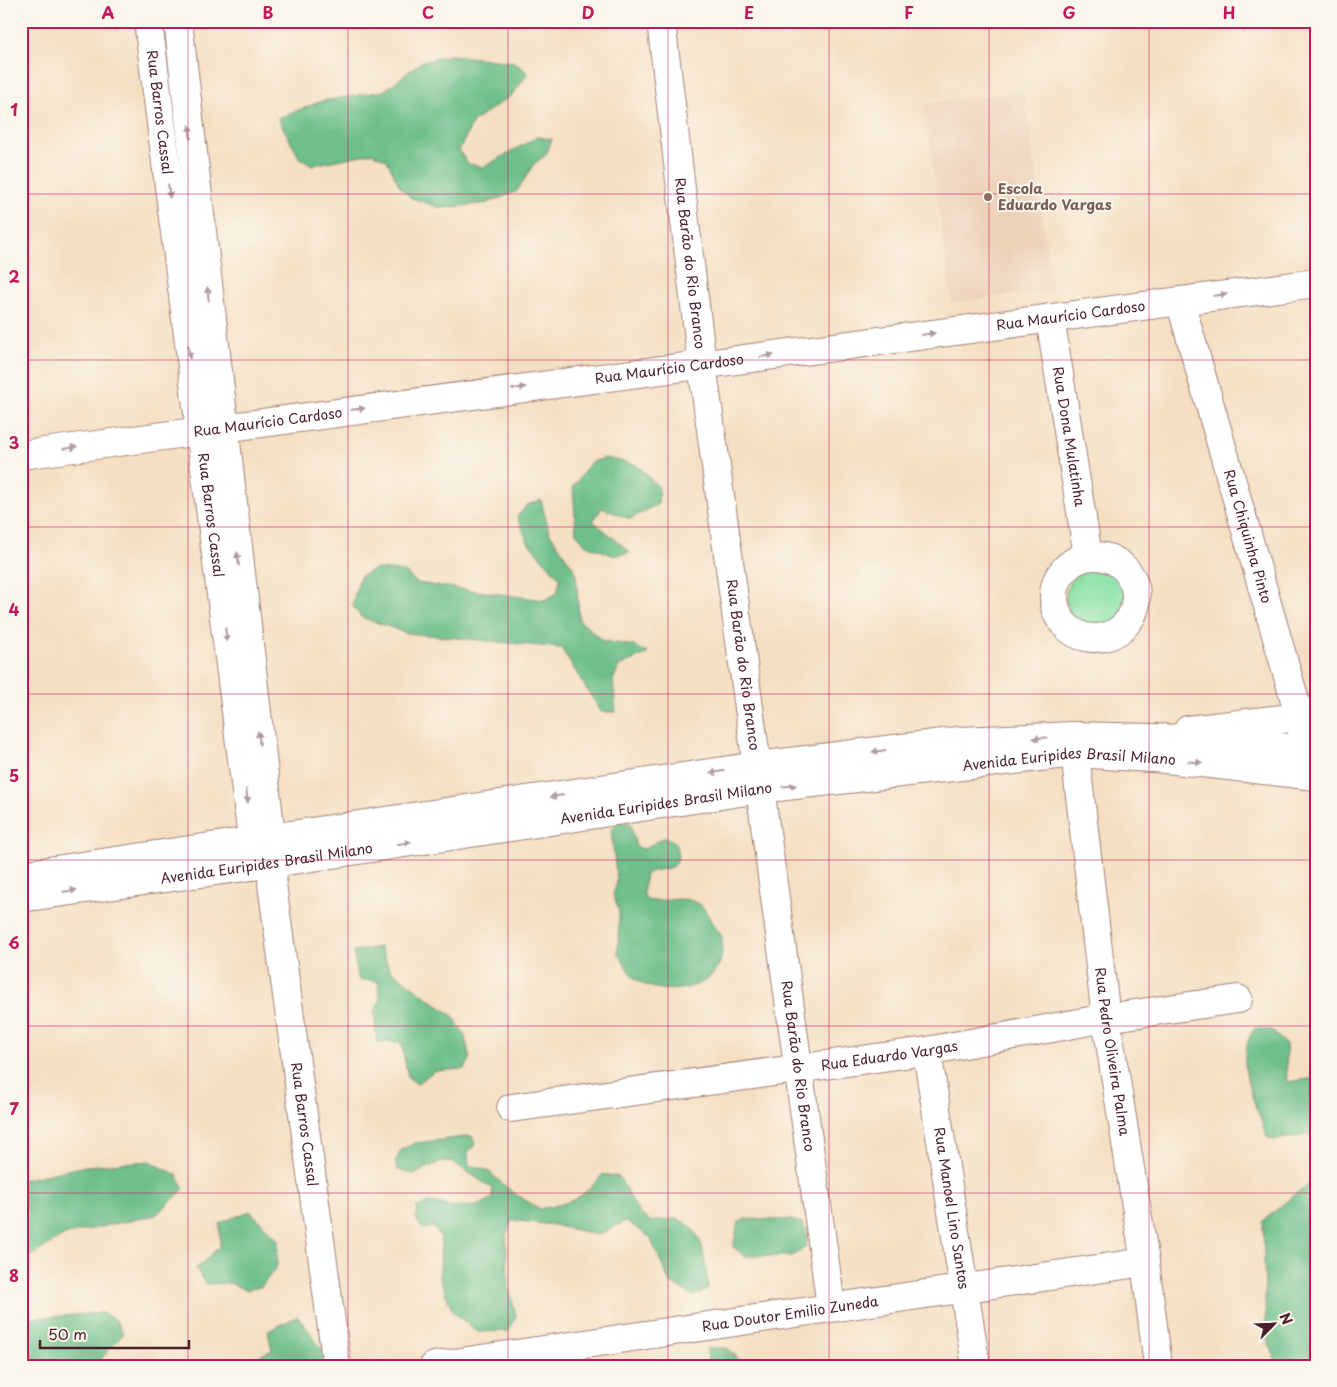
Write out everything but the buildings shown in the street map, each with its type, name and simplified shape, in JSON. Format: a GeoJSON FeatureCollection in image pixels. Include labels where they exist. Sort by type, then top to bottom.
{"type":"FeatureCollection","features":[{"type":"Feature","properties":{"kind":"street","name":"Rua Barros Cassal"},"geometry":{"type":"LineString","coordinates":[[148,21],[174,232],[211,428],[266,858],[337,1366]]}},
{"type":"Feature","properties":{"kind":"street","name":"Rua Barros Cassal"},"geometry":{"type":"LineString","coordinates":[[178,21],[201,230],[211,428]]}},
{"type":"Feature","properties":{"kind":"street","name":"Rua Barão do Rio Branco"},"geometry":{"type":"LineString","coordinates":[[661,21],[702,364],[796,1068],[831,1307]]}},
{"type":"Feature","properties":{"kind":"street"},"geometry":{"type":"LineString","coordinates":[[174,232],[201,230]]}},
{"type":"Feature","properties":{"kind":"street","name":"Rua Maurício Cardoso"},"geometry":{"type":"LineString","coordinates":[[21,455],[211,428],[1316,283]]}},
{"type":"Feature","properties":{"kind":"street","name":"Rua Chiquinha Pinto"},"geometry":{"type":"LineString","coordinates":[[1180,301],[1308,716],[1310,763]]}},
{"type":"Feature","properties":{"kind":"street","name":"Rua Dona Mulatinha"},"geometry":{"type":"LineString","coordinates":[[1050,318],[1088,556]]}},
{"type":"Feature","properties":{"kind":"street"},"geometry":{"type":"LineString","coordinates":[[1122,738],[1308,716]]}},
{"type":"Feature","properties":{"kind":"street"},"geometry":{"type":"LineString","coordinates":[[1227,753],[1308,716]]}},
{"type":"Feature","properties":{"kind":"street","name":"Avenida Euripides Brasil Milano"},"geometry":{"type":"LineString","coordinates":[[1074,745],[1122,738],[1310,763]]}},
{"type":"Feature","properties":{"kind":"street","name":"Avenida Euripides Brasil Milano"},"geometry":{"type":"LineString","coordinates":[[21,875],[95,876],[266,858],[515,814],[758,778],[959,741],[1227,753]]}},
{"type":"Feature","properties":{"kind":"street","name":"Rua Pedro Oliveira Palma"},"geometry":{"type":"LineString","coordinates":[[1074,745],[1106,1018],[1145,1262],[1158,1366]]}},
{"type":"Feature","properties":{"kind":"street","name":"Avenida Euripides Brasil Milano"},"geometry":{"type":"LineString","coordinates":[[21,898],[95,876]]}},
{"type":"Feature","properties":{"kind":"street","name":"Rua Eduardo Vargas"},"geometry":{"type":"LineString","coordinates":[[511,1108],[927,1051],[1106,1018],[1238,999]]}},
{"type":"Feature","properties":{"kind":"street","name":"Rua Manoel Lino Santos"},"geometry":{"type":"LineString","coordinates":[[927,1051],[976,1366]]}},
{"type":"Feature","properties":{"kind":"street","name":"Rua Doutor Emilio Zuneda"},"geometry":{"type":"LineString","coordinates":[[434,1366],[1145,1262]]}},
{"type":"Feature","properties":{"kind":"shaded area","name":"Escola Eduardo Vargas"},"geometry":{"type":"Polygon","coordinates":[[[1024,91],[1052,290],[952,303],[924,104],[1024,91]]]}},
{"type":"Feature","properties":{"kind":"green space"},"geometry":{"type":"Polygon","coordinates":[[[451,55],[514,62],[528,73],[513,94],[473,122],[459,150],[468,164],[484,167],[537,137],[552,139],[546,155],[534,164],[517,191],[488,203],[441,208],[411,198],[400,187],[387,160],[372,153],[312,165],[299,157],[278,118],[322,101],[384,91],[421,62],[451,55]]]}},
{"type":"Feature","properties":{"kind":"green space"},"geometry":{"type":"Polygon","coordinates":[[[606,458],[637,465],[659,488],[658,504],[630,519],[602,508],[593,521],[630,552],[615,556],[586,545],[576,533],[573,487],[591,462],[606,458]]]}},
{"type":"Feature","properties":{"kind":"green space"},"geometry":{"type":"Polygon","coordinates":[[[541,500],[549,532],[576,572],[579,620],[603,641],[634,646],[648,653],[619,666],[613,680],[616,712],[601,712],[561,648],[406,633],[361,617],[352,605],[360,577],[374,569],[405,572],[417,583],[544,600],[557,593],[560,578],[529,544],[517,517],[527,505],[541,500]]]}},
{"type":"Feature","properties":{"kind":"green space"},"geometry":{"type":"Polygon","coordinates":[[[1096,567],[1113,572],[1121,580],[1126,597],[1121,614],[1113,622],[1096,627],[1079,622],[1071,614],[1066,597],[1071,580],[1079,572],[1096,567]]]}},
{"type":"Feature","properties":{"kind":"green space"},"geometry":{"type":"Polygon","coordinates":[[[618,822],[630,823],[636,847],[644,849],[665,837],[675,843],[677,860],[674,865],[646,874],[643,893],[647,900],[680,899],[693,901],[705,910],[721,935],[722,950],[720,963],[713,974],[703,982],[677,989],[663,989],[650,986],[638,981],[629,972],[618,954],[619,911],[613,895],[617,882],[611,830],[618,822]]]}},
{"type":"Feature","properties":{"kind":"green space"},"geometry":{"type":"Polygon","coordinates":[[[380,947],[390,970],[454,1017],[465,1036],[470,1060],[464,1069],[434,1071],[417,1084],[408,1077],[401,1042],[377,1042],[374,1013],[380,1000],[378,981],[359,980],[353,952],[380,947]]]}},
{"type":"Feature","properties":{"kind":"green space"},"geometry":{"type":"Polygon","coordinates":[[[1255,1028],[1271,1030],[1286,1044],[1287,1082],[1316,1078],[1316,1134],[1273,1140],[1267,1137],[1252,1096],[1245,1068],[1245,1054],[1248,1041],[1255,1028]]]}},
{"type":"Feature","properties":{"kind":"green space"},"geometry":{"type":"Polygon","coordinates":[[[472,1136],[475,1144],[468,1153],[469,1165],[487,1170],[512,1192],[540,1209],[576,1199],[603,1174],[619,1177],[639,1213],[651,1222],[676,1219],[688,1225],[694,1231],[705,1259],[708,1289],[694,1296],[670,1283],[650,1237],[626,1221],[598,1235],[553,1225],[512,1220],[506,1235],[508,1284],[516,1316],[509,1331],[478,1332],[453,1312],[440,1279],[441,1237],[433,1227],[423,1229],[416,1219],[417,1207],[432,1202],[449,1206],[468,1207],[480,1205],[492,1198],[492,1188],[451,1161],[437,1163],[415,1174],[398,1170],[395,1162],[402,1149],[416,1143],[472,1136]]]}},
{"type":"Feature","properties":{"kind":"green space"},"geometry":{"type":"Polygon","coordinates":[[[149,1161],[177,1175],[184,1189],[156,1215],[64,1235],[25,1260],[21,1295],[21,1180],[86,1166],[149,1161]]]}},
{"type":"Feature","properties":{"kind":"green space"},"geometry":{"type":"Polygon","coordinates":[[[1316,1177],[1316,1366],[1278,1366],[1266,1335],[1263,1221],[1316,1177]]]}},
{"type":"Feature","properties":{"kind":"green space"},"geometry":{"type":"Polygon","coordinates":[[[250,1211],[278,1240],[277,1266],[261,1287],[246,1290],[230,1283],[207,1284],[196,1269],[220,1246],[220,1223],[250,1211]]]}},
{"type":"Feature","properties":{"kind":"green space"},"geometry":{"type":"Polygon","coordinates":[[[745,1219],[790,1220],[802,1223],[807,1233],[806,1247],[792,1256],[745,1256],[733,1247],[738,1223],[745,1219]]]}},
{"type":"Feature","properties":{"kind":"green space"},"geometry":{"type":"Polygon","coordinates":[[[101,1313],[116,1320],[123,1334],[102,1358],[100,1366],[21,1366],[21,1319],[101,1313]]]}},
{"type":"Feature","properties":{"kind":"green space"},"geometry":{"type":"Polygon","coordinates":[[[298,1316],[323,1351],[325,1366],[238,1366],[272,1350],[268,1331],[298,1316]]]}},
{"type":"Feature","properties":{"kind":"green space"},"geometry":{"type":"Polygon","coordinates":[[[707,1348],[728,1348],[745,1366],[708,1366],[707,1348]]]}},
{"type":"Feature","properties":{"kind":"place","name":"Escola Eduardo Vargas"},"geometry":{"type":"Point","coordinates":[988,197]}}]}
